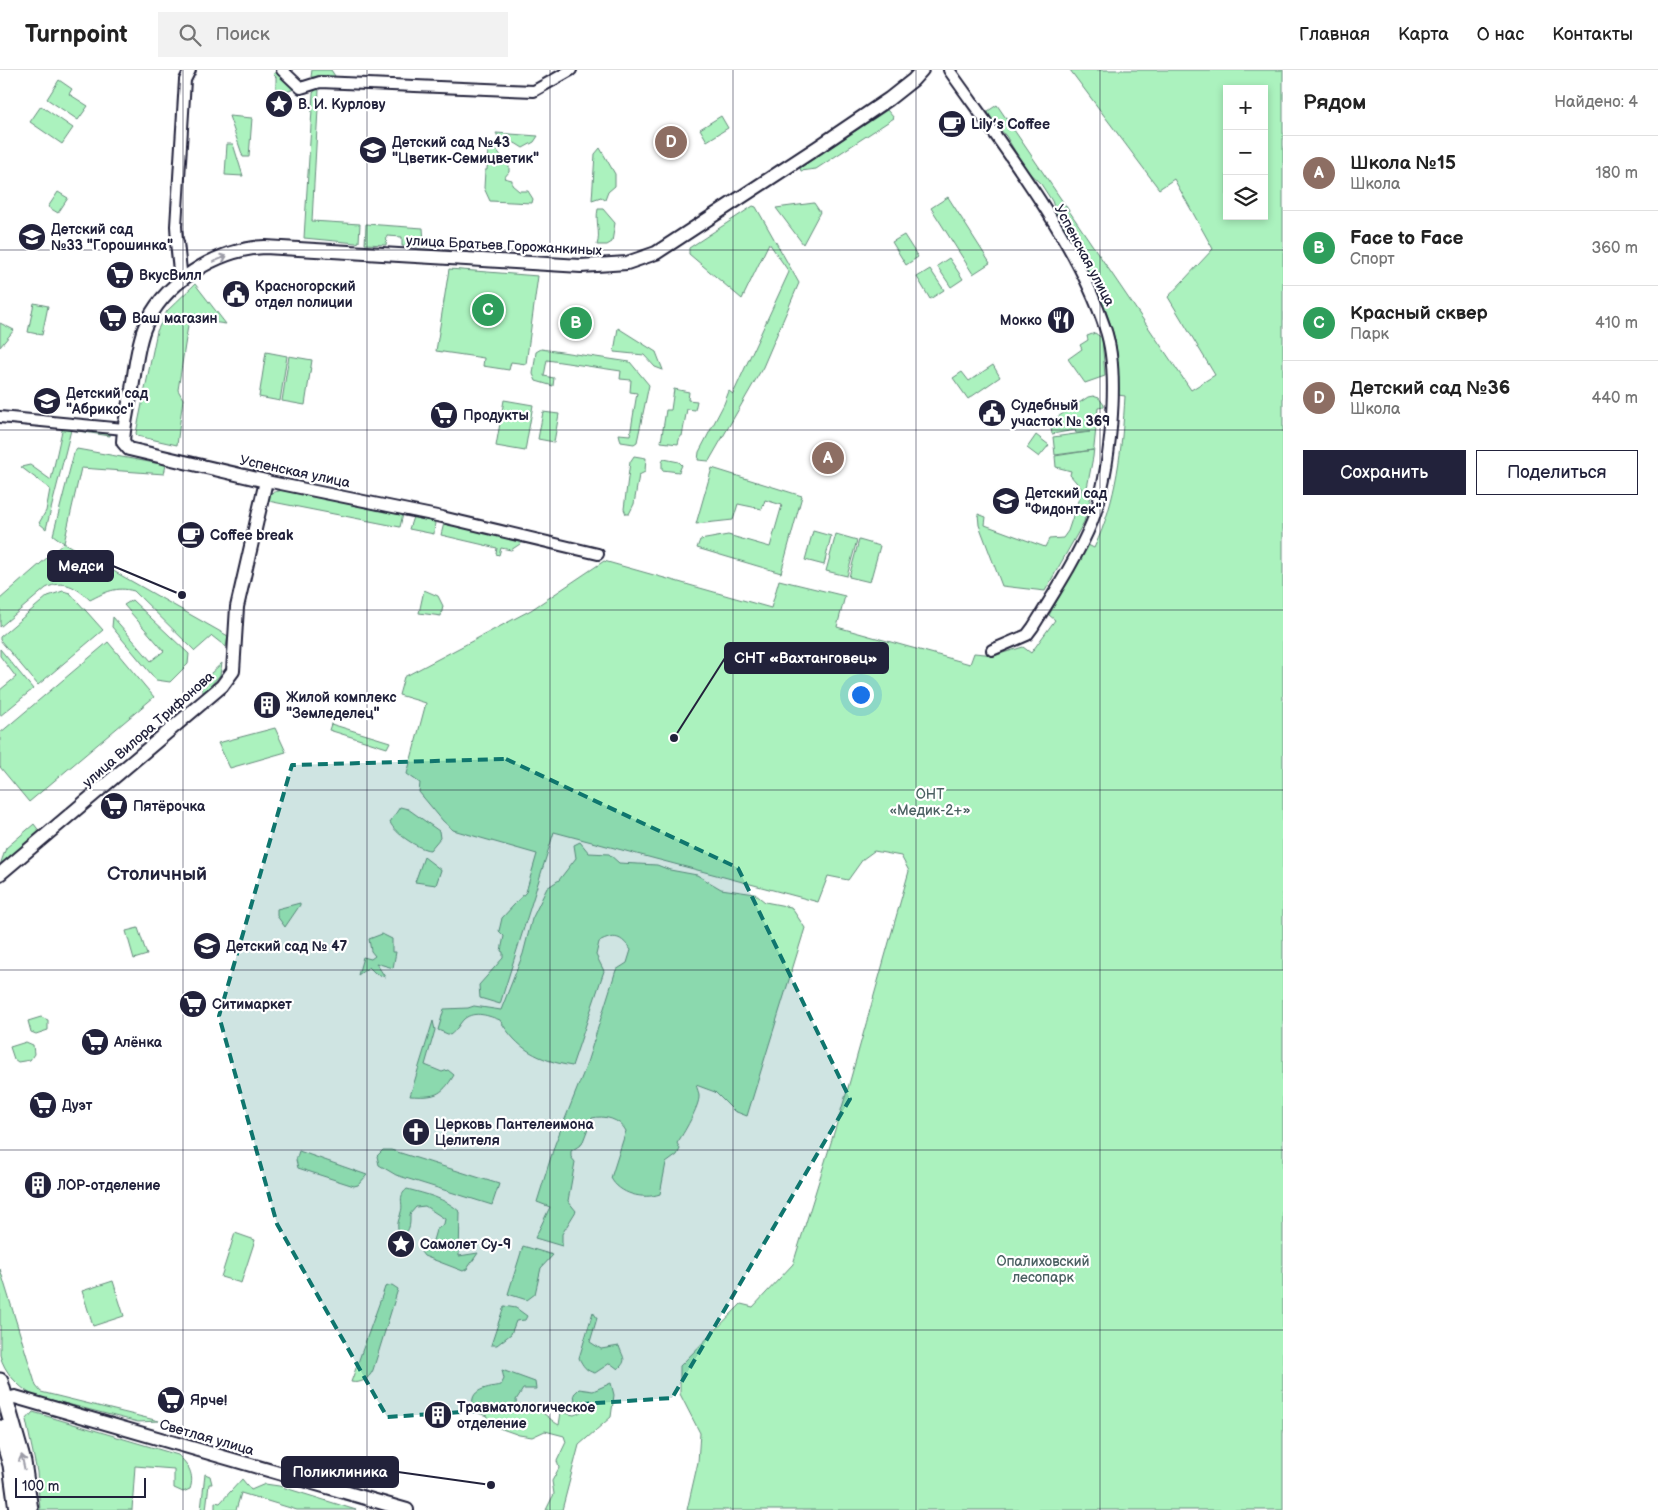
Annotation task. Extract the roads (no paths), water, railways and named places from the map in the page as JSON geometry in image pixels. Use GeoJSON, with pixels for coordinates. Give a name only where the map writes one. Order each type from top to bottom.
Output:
{"type":"FeatureCollection","features":[{"type":"Feature","properties":{"kind":"main road"},"geometry":{"type":"LineString","coordinates":[[0,1382],[3,1400],[23,1462],[30,1510]]}},
{"type":"Feature","properties":{"kind":"main road"},"geometry":{"type":"LineString","coordinates":[[0,1428],[11,1465],[17,1510]]}},
{"type":"Feature","properties":{"kind":"street"},"geometry":{"type":"LineString","coordinates":[[184,278],[180,271],[176,226],[185,80],[190,70]]}},
{"type":"Feature","properties":{"kind":"street"},"geometry":{"type":"LineString","coordinates":[[282,70],[301,88],[320,82],[534,91],[539,90],[570,70]]}},
{"type":"Feature","properties":{"kind":"street","name":"улица Братьев Горожанкиных"},"geometry":{"type":"LineString","coordinates":[[124,429],[145,327],[158,305],[184,278],[216,260],[259,247],[581,266],[627,263],[656,253],[779,173],[889,99],[913,80],[922,70]]}},
{"type":"Feature","properties":{"kind":"street","name":"Успенская улица"},"geometry":{"type":"LineString","coordinates":[[948,70],[999,141],[1060,235],[1091,292],[1104,325],[1111,356],[1109,441],[1097,508],[1092,522],[1033,627],[1027,634],[992,650]]}},
{"type":"Feature","properties":{"kind":"street"},"geometry":{"type":"LineString","coordinates":[[0,417],[124,429]]}},
{"type":"Feature","properties":{"kind":"street","name":"Успенская улица"},"geometry":{"type":"LineString","coordinates":[[124,429],[123,442],[129,449],[266,481],[442,517],[598,554]]}},
{"type":"Feature","properties":{"kind":"street","name":"улица Вилора Трифонова"},"geometry":{"type":"LineString","coordinates":[[0,874],[229,678],[234,664],[237,607],[266,481]]}},
{"type":"Feature","properties":{"kind":"street","name":"Светлая улица"},"geometry":{"type":"LineString","coordinates":[[3,1400],[15,1397],[407,1510]]}},
{"type":"Feature","properties":{"kind":"place","name":"В. И. Курлову"},"geometry":{"type":"Point","coordinates":[279,104]}},
{"type":"Feature","properties":{"kind":"place","name":"Lily’s Coffee"},"geometry":{"type":"Point","coordinates":[952,124]}},
{"type":"Feature","properties":{"kind":"place","name":"Детский сад №36"},"geometry":{"type":"Point","coordinates":[671,142]}},
{"type":"Feature","properties":{"kind":"place","name":"Детский сад №43 \"Цветик-Семицветик\""},"geometry":{"type":"Point","coordinates":[373,150]}},
{"type":"Feature","properties":{"kind":"place","name":"Детский сад №33 \"Горошинка\""},"geometry":{"type":"Point","coordinates":[32,237]}},
{"type":"Feature","properties":{"kind":"place","name":"ВкусВилл"},"geometry":{"type":"Point","coordinates":[120,275]}},
{"type":"Feature","properties":{"kind":"place","name":"Красногорский отдел полиции"},"geometry":{"type":"Point","coordinates":[236,294]}},
{"type":"Feature","properties":{"kind":"place","name":"Красный сквер"},"geometry":{"type":"Point","coordinates":[488,310]}},
{"type":"Feature","properties":{"kind":"place","name":"Ваш магазин"},"geometry":{"type":"Point","coordinates":[113,318]}},
{"type":"Feature","properties":{"kind":"place","name":"Мокко"},"geometry":{"type":"Point","coordinates":[1061,320]}},
{"type":"Feature","properties":{"kind":"place","name":"Face to Face"},"geometry":{"type":"Point","coordinates":[576,323]}},
{"type":"Feature","properties":{"kind":"place","name":"Детский сад \"Абрикос\""},"geometry":{"type":"Point","coordinates":[47,401]}},
{"type":"Feature","properties":{"kind":"place","name":"Судебный участок № 369"},"geometry":{"type":"Point","coordinates":[992,413]}},
{"type":"Feature","properties":{"kind":"place","name":"Продукты"},"geometry":{"type":"Point","coordinates":[444,415]}},
{"type":"Feature","properties":{"kind":"place","name":"Школа №15"},"geometry":{"type":"Point","coordinates":[828,458]}},
{"type":"Feature","properties":{"kind":"place","name":"Детский сад \"Фидонтек\""},"geometry":{"type":"Point","coordinates":[1006,501]}},
{"type":"Feature","properties":{"kind":"place","name":"Coffee break"},"geometry":{"type":"Point","coordinates":[191,535]}},
{"type":"Feature","properties":{"kind":"place","name":"Медси"},"geometry":{"type":"Point","coordinates":[182,595]}},
{"type":"Feature","properties":{"kind":"place","name":"Жилой комплекс \"Земледелец\""},"geometry":{"type":"Point","coordinates":[267,705]}},
{"type":"Feature","properties":{"kind":"place","name":"СНТ «Вахтанговец»"},"geometry":{"type":"Point","coordinates":[674,738]}},
{"type":"Feature","properties":{"kind":"place","name":"Пятёрочка"},"geometry":{"type":"Point","coordinates":[114,806]}},
{"type":"Feature","properties":{"kind":"place","name":"Детский сад № 47"},"geometry":{"type":"Point","coordinates":[207,946]}},
{"type":"Feature","properties":{"kind":"place","name":"Ситимаркет"},"geometry":{"type":"Point","coordinates":[193,1004]}},
{"type":"Feature","properties":{"kind":"place","name":"Алёнка"},"geometry":{"type":"Point","coordinates":[95,1042]}},
{"type":"Feature","properties":{"kind":"place","name":"Дуэт"},"geometry":{"type":"Point","coordinates":[43,1105]}},
{"type":"Feature","properties":{"kind":"place","name":"Церковь Пантелеимона Целителя"},"geometry":{"type":"Point","coordinates":[416,1132]}},
{"type":"Feature","properties":{"kind":"place","name":"ЛОР-отделение"},"geometry":{"type":"Point","coordinates":[38,1185]}},
{"type":"Feature","properties":{"kind":"place","name":"Самолет Су-9"},"geometry":{"type":"Point","coordinates":[401,1244]}},
{"type":"Feature","properties":{"kind":"place","name":"Ярче!"},"geometry":{"type":"Point","coordinates":[171,1400]}},
{"type":"Feature","properties":{"kind":"place","name":"Травматологическое отделение"},"geometry":{"type":"Point","coordinates":[438,1415]}},
{"type":"Feature","properties":{"kind":"place","name":"Поликлиника"},"geometry":{"type":"Point","coordinates":[491,1485]}},
{"type":"Feature","properties":{"kind":"district","name":"Столичный"},"geometry":{"type":"Point","coordinates":[157,873]}},
{"type":"Feature","properties":{"kind":"park label","name":"ОНТ «Медик-2+»"},"geometry":{"type":"Point","coordinates":[930,802]}},
{"type":"Feature","properties":{"kind":"park label","name":"Опалиховский лесопарк"},"geometry":{"type":"Point","coordinates":[1043,1270]}}]}
